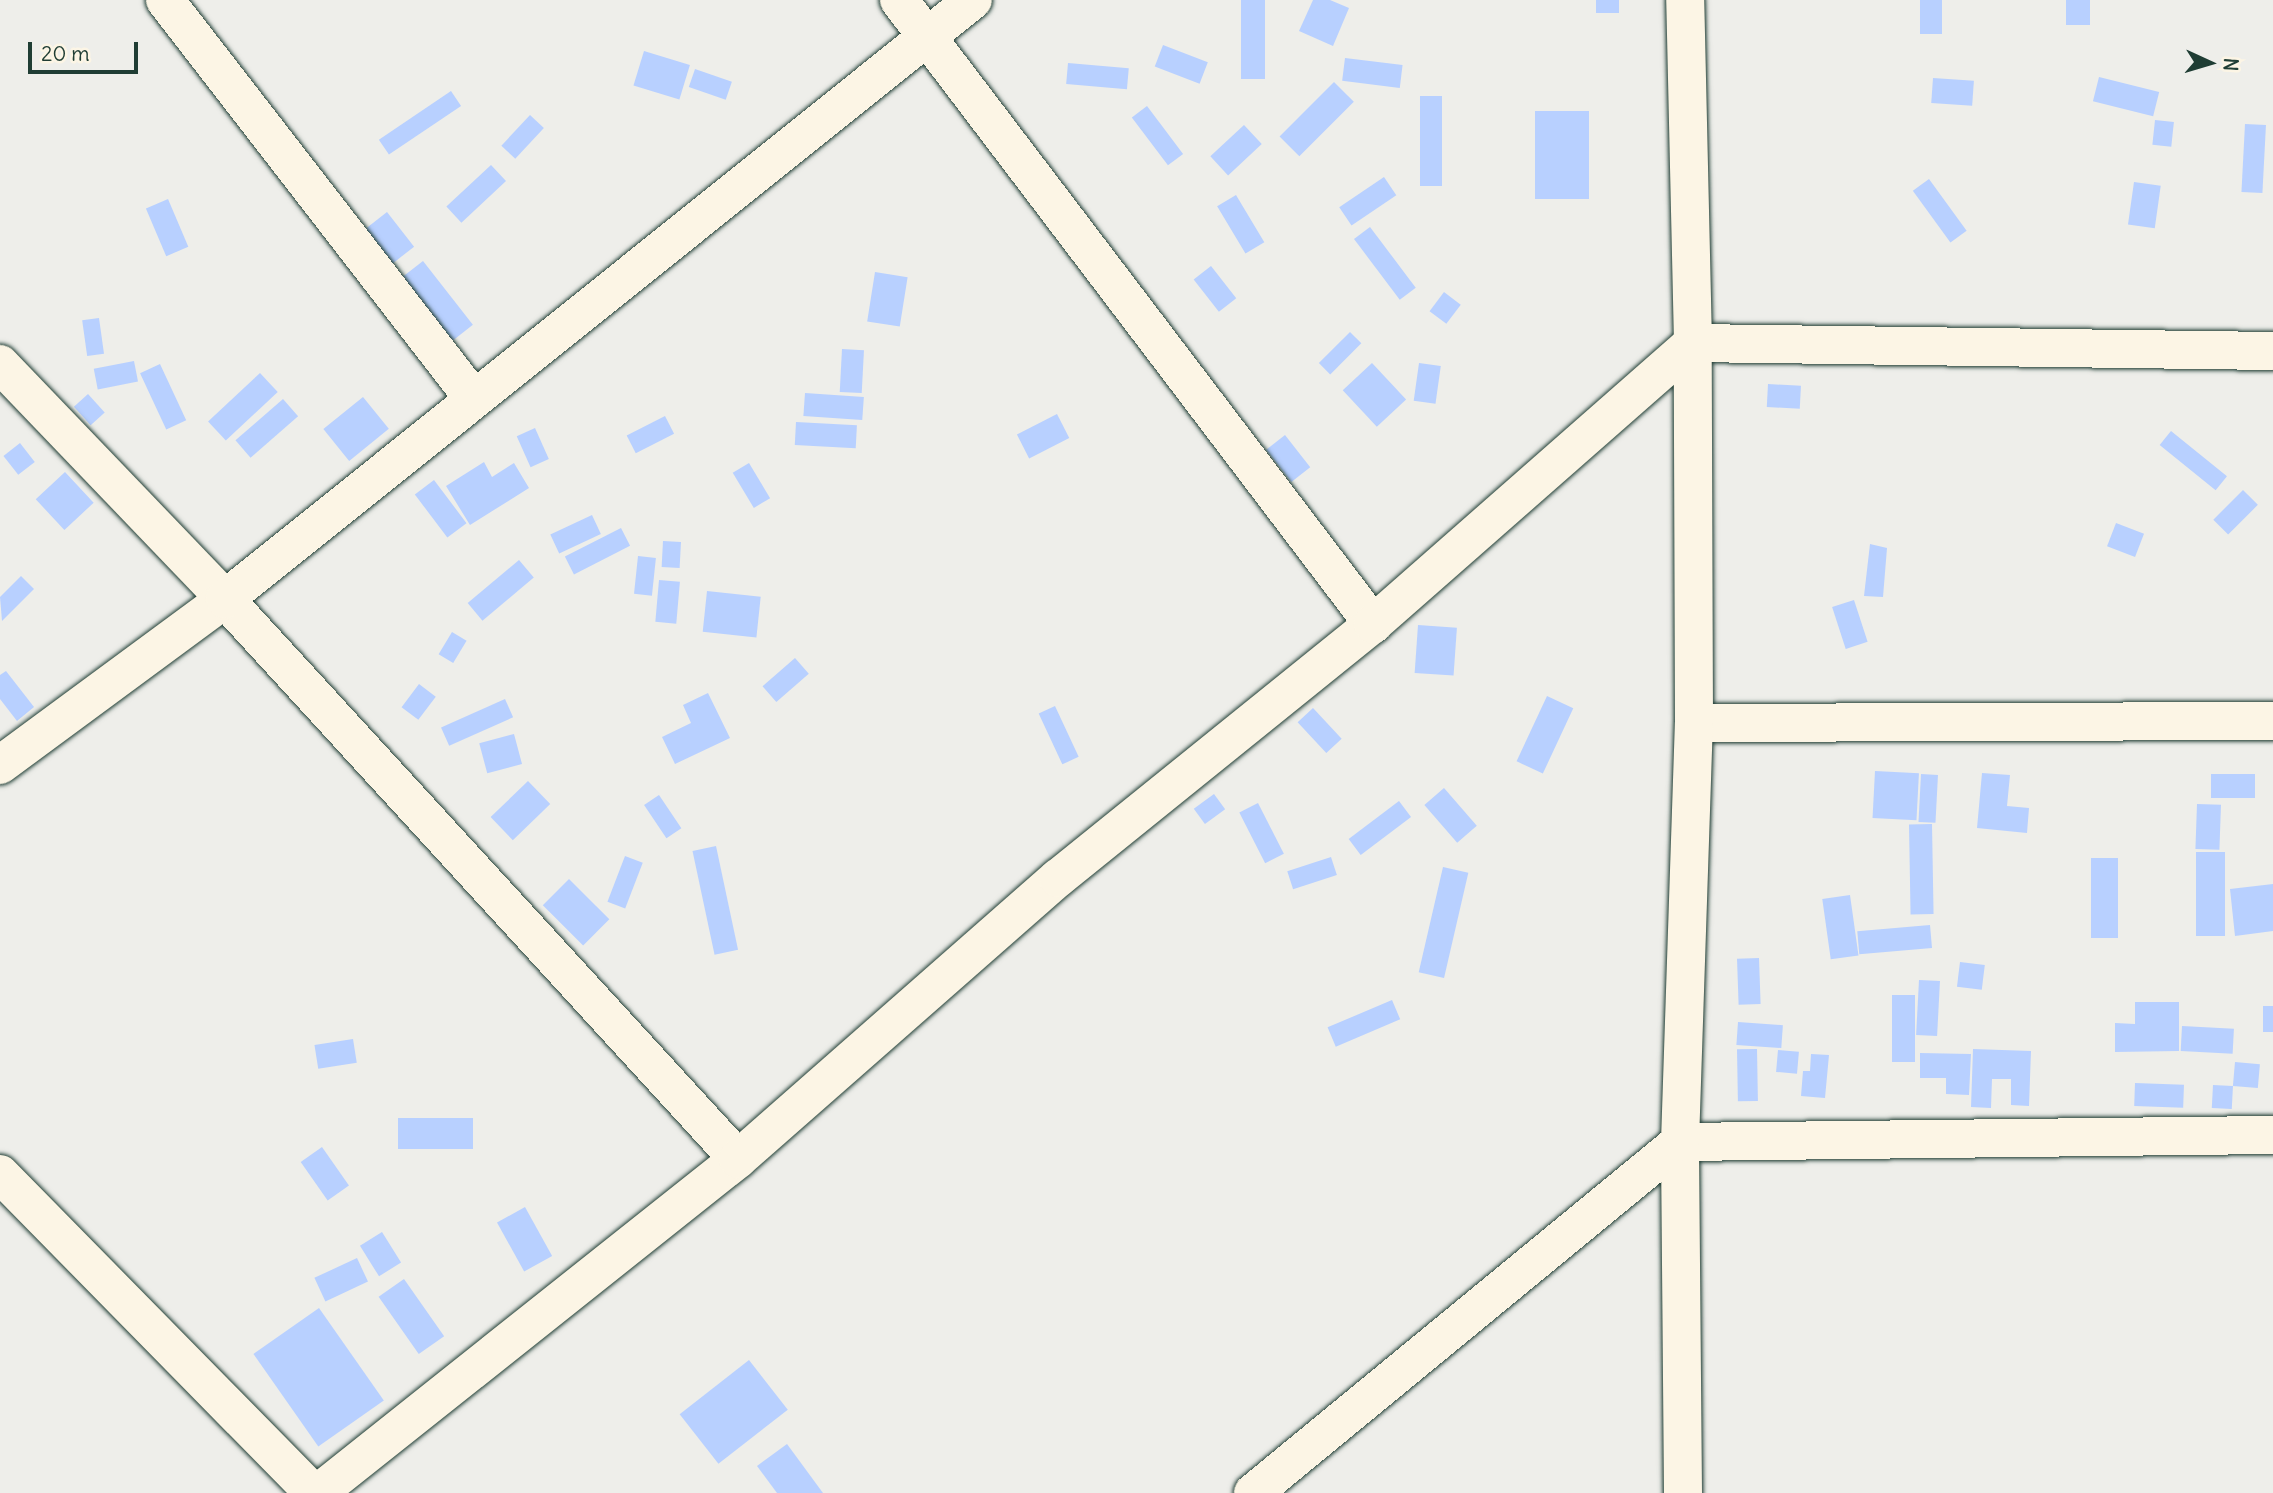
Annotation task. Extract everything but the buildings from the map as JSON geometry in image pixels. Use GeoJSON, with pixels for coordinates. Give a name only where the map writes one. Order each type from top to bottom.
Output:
{"type":"FeatureCollection","features":[{"type":"Feature","properties":{"kind":"street"},"geometry":{"type":"LineString","coordinates":[[165,0],[473,398]]}},
{"type":"Feature","properties":{"kind":"street"},"geometry":{"type":"LineString","coordinates":[[899,0],[1373,624]]}},
{"type":"Feature","properties":{"kind":"street"},"geometry":{"type":"LineString","coordinates":[[0,765],[225,599],[973,0]]}},
{"type":"Feature","properties":{"kind":"street"},"geometry":{"type":"LineString","coordinates":[[1683,1493],[1680,1142],[1694,723],[1693,344],[1685,0]]}},
{"type":"Feature","properties":{"kind":"street"},"geometry":{"type":"LineString","coordinates":[[0,1174],[316,1493],[738,1159],[1058,878],[1373,624],[1693,344],[2273,351]]}},
{"type":"Feature","properties":{"kind":"street"},"geometry":{"type":"LineString","coordinates":[[0,364],[225,599],[738,1159]]}},
{"type":"Feature","properties":{"kind":"street"},"geometry":{"type":"LineString","coordinates":[[1694,723],[2273,721]]}},
{"type":"Feature","properties":{"kind":"street"},"geometry":{"type":"LineString","coordinates":[[1253,1493],[1680,1142],[2273,1135]]}}]}
